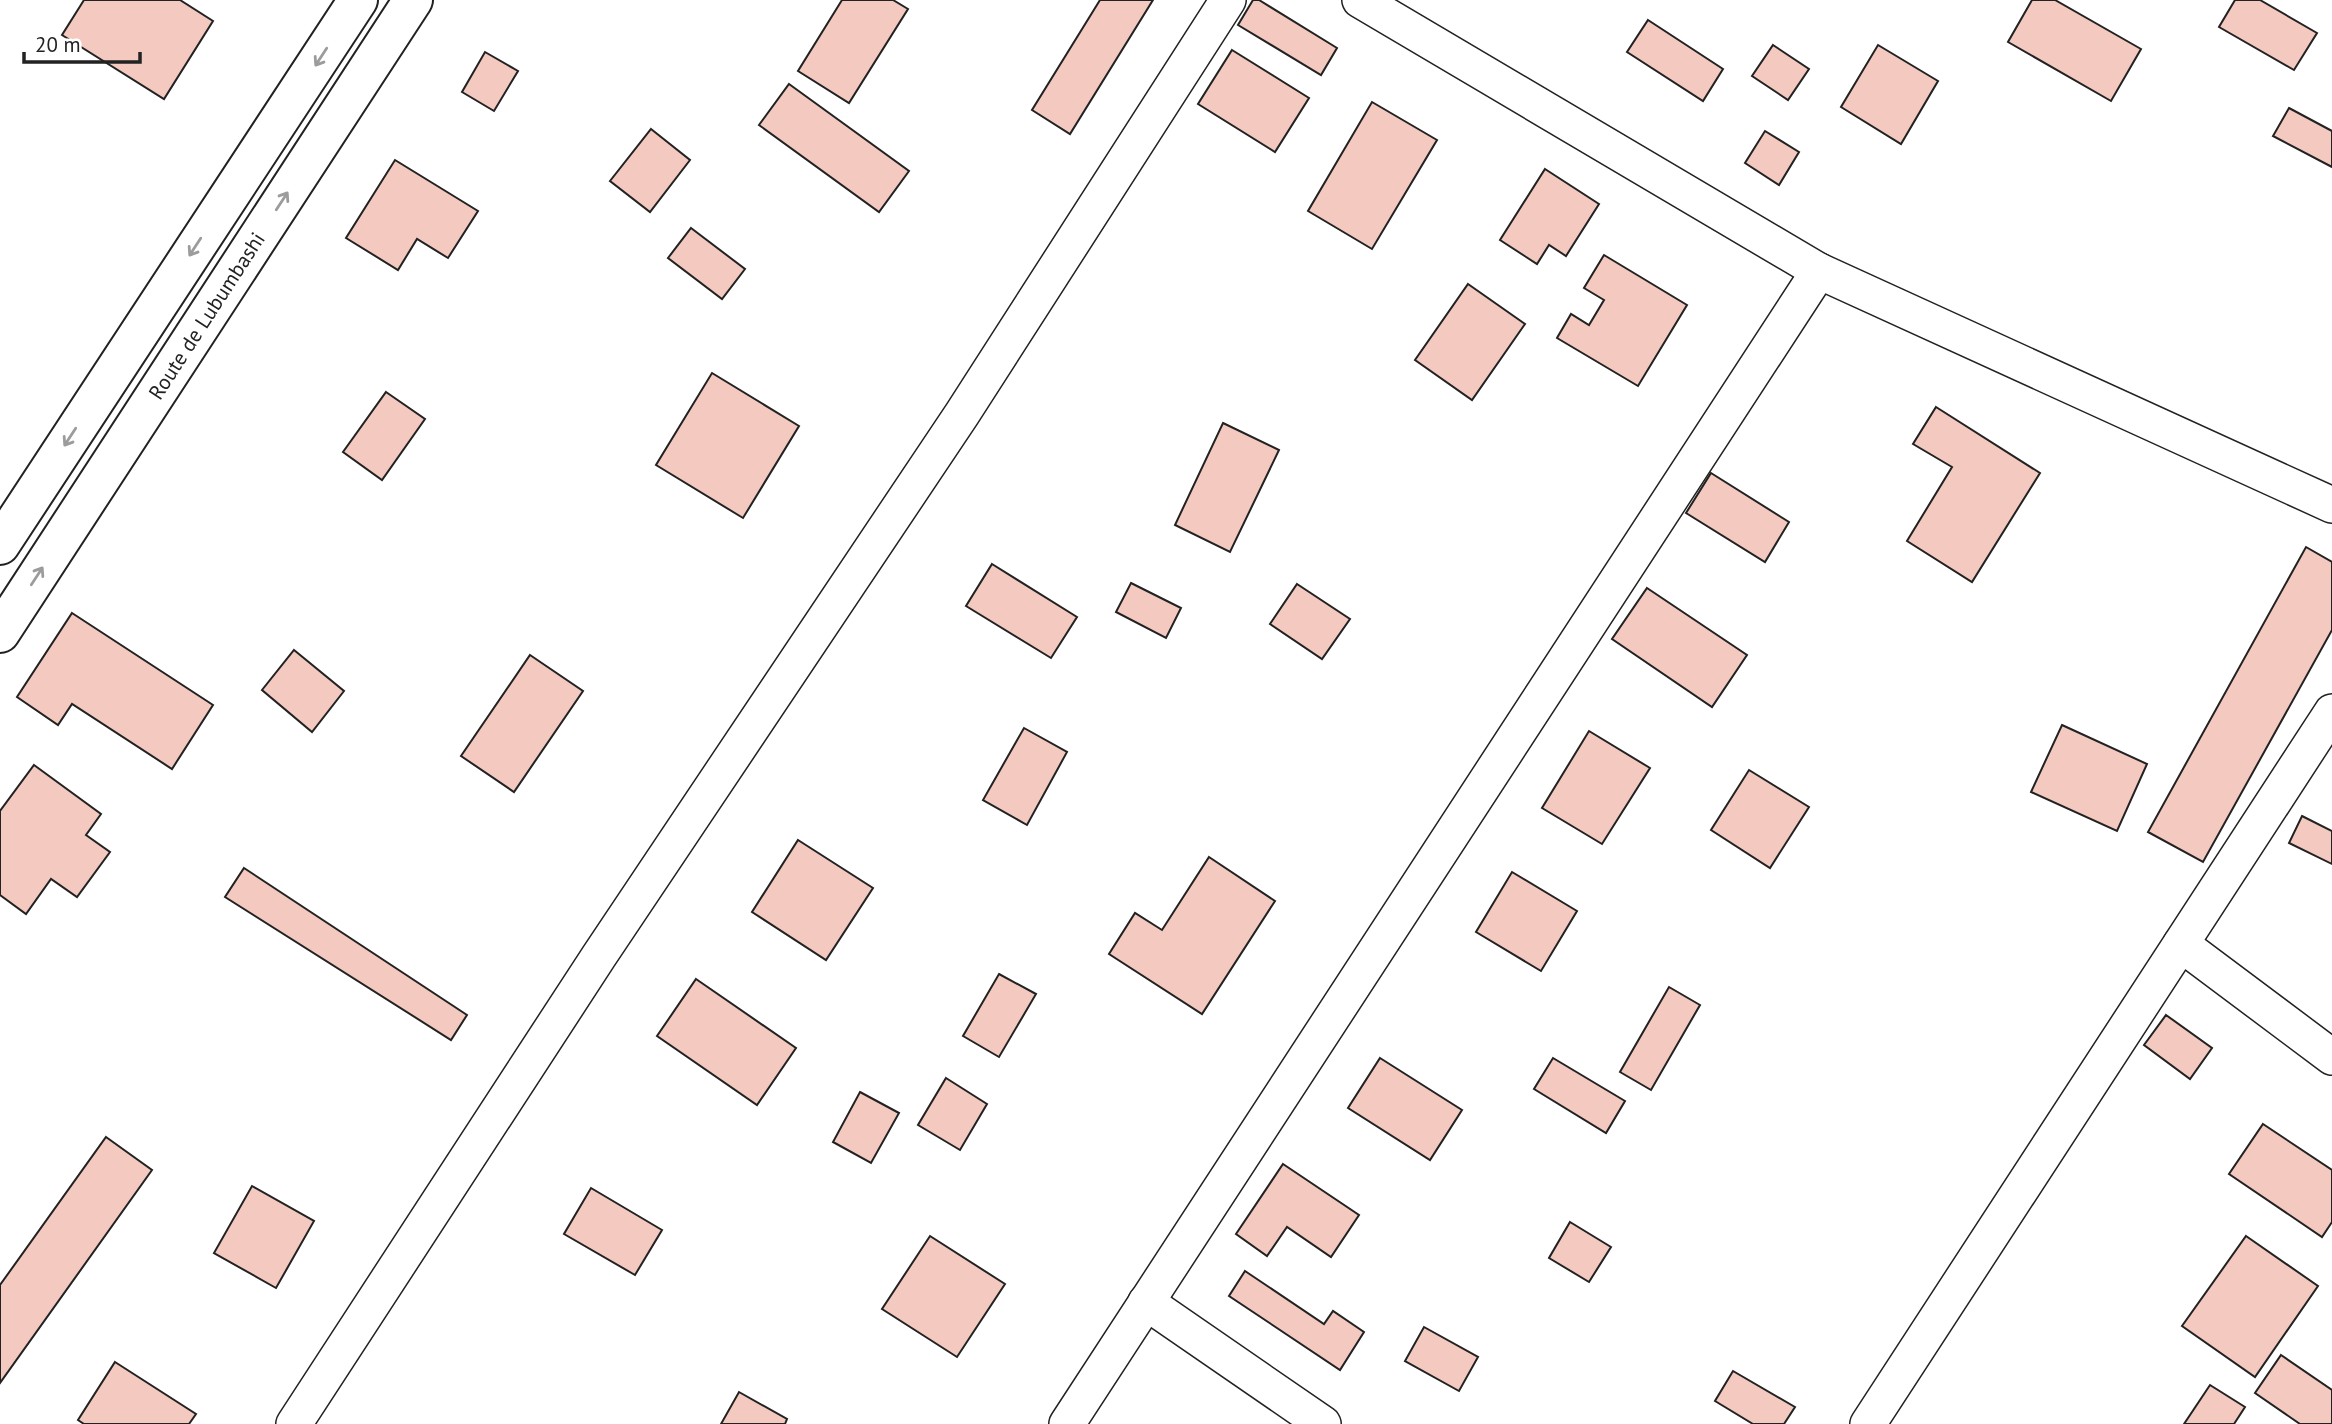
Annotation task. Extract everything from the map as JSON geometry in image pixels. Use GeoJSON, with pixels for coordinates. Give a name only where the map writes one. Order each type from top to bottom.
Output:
{"type":"FeatureCollection","features":[{"type":"Feature","properties":{"kind":"highway"},"geometry":{"type":"LineString","coordinates":[[0,545],[358,0]]}},
{"type":"Feature","properties":{"kind":"highway","name":"Route de Lubumbashi"},"geometry":{"type":"LineString","coordinates":[[0,633],[413,0]]}},
{"type":"Feature","properties":{"kind":"street"},"geometry":{"type":"LineString","coordinates":[[294,1424],[600,956],[969,403],[1228,0]]}},
{"type":"Feature","properties":{"kind":"street"},"geometry":{"type":"LineString","coordinates":[[1360,0],[1819,271],[2332,505]]}},
{"type":"Feature","properties":{"kind":"street"},"geometry":{"type":"LineString","coordinates":[[1067,1424],[1819,271]]}},
{"type":"Feature","properties":{"kind":"street"},"geometry":{"type":"LineString","coordinates":[[1868,1424],[2332,712]]}},
{"type":"Feature","properties":{"kind":"street"},"geometry":{"type":"LineString","coordinates":[[2181,944],[2332,1057]]}},
{"type":"Feature","properties":{"kind":"street"},"geometry":{"type":"LineString","coordinates":[[1146,1302],[1323,1424]]}},
{"type":"Feature","properties":{"kind":"building"},"geometry":{"type":"Polygon","coordinates":[[[84,0],[180,0],[213,21],[164,99],[62,35],[84,0]]]}},
{"type":"Feature","properties":{"kind":"building"},"geometry":{"type":"Polygon","coordinates":[[[842,0],[893,0],[908,9],[849,103],[798,71],[842,0]]]}},
{"type":"Feature","properties":{"kind":"building"},"geometry":{"type":"Polygon","coordinates":[[[1100,0],[1153,0],[1070,134],[1032,110],[1100,0]]]}},
{"type":"Feature","properties":{"kind":"building"},"geometry":{"type":"Polygon","coordinates":[[[1253,0],[1259,0],[1337,48],[1321,75],[1238,25],[1253,0]]]}},
{"type":"Feature","properties":{"kind":"building"},"geometry":{"type":"Polygon","coordinates":[[[2032,0],[2055,0],[2141,49],[2111,101],[2008,42],[2032,0]]]}},
{"type":"Feature","properties":{"kind":"building"},"geometry":{"type":"Polygon","coordinates":[[[2235,0],[2260,0],[2317,33],[2294,70],[2219,27],[2235,0]]]}},
{"type":"Feature","properties":{"kind":"building"},"geometry":{"type":"Polygon","coordinates":[[[1648,20],[1723,69],[1703,101],[1627,52],[1648,20]]]}},
{"type":"Feature","properties":{"kind":"building"},"geometry":{"type":"Polygon","coordinates":[[[1773,45],[1809,69],[1788,100],[1752,76],[1773,45]]]}},
{"type":"Feature","properties":{"kind":"building"},"geometry":{"type":"Polygon","coordinates":[[[1878,45],[1938,81],[1901,144],[1841,107],[1878,45]]]}},
{"type":"Feature","properties":{"kind":"building"},"geometry":{"type":"Polygon","coordinates":[[[1232,50],[1309,98],[1275,152],[1198,104],[1232,50]]]}},
{"type":"Feature","properties":{"kind":"building"},"geometry":{"type":"Polygon","coordinates":[[[485,52],[518,71],[494,111],[462,92],[485,52]]]}},
{"type":"Feature","properties":{"kind":"building"},"geometry":{"type":"Polygon","coordinates":[[[789,84],[909,171],[879,212],[759,125],[789,84]]]}},
{"type":"Feature","properties":{"kind":"building"},"geometry":{"type":"Polygon","coordinates":[[[1372,102],[1437,140],[1372,249],[1308,211],[1372,102]]]}},
{"type":"Feature","properties":{"kind":"building"},"geometry":{"type":"Polygon","coordinates":[[[2289,108],[2332,131],[2332,167],[2273,136],[2289,108]]]}},
{"type":"Feature","properties":{"kind":"building"},"geometry":{"type":"Polygon","coordinates":[[[651,129],[690,160],[650,212],[610,181],[651,129]]]}},
{"type":"Feature","properties":{"kind":"building"},"geometry":{"type":"Polygon","coordinates":[[[1765,131],[1799,152],[1779,185],[1745,163],[1765,131]]]}},
{"type":"Feature","properties":{"kind":"building"},"geometry":{"type":"Polygon","coordinates":[[[395,160],[478,211],[448,258],[417,239],[398,270],[346,238],[395,160]]]}},
{"type":"Feature","properties":{"kind":"building"},"geometry":{"type":"Polygon","coordinates":[[[1545,169],[1599,204],[1566,256],[1549,245],[1537,264],[1500,240],[1545,169]]]}},
{"type":"Feature","properties":{"kind":"building"},"geometry":{"type":"Polygon","coordinates":[[[691,228],[745,269],[722,299],[668,258],[691,228]]]}},
{"type":"Feature","properties":{"kind":"building"},"geometry":{"type":"Polygon","coordinates":[[[1604,255],[1687,305],[1638,386],[1557,338],[1571,314],[1589,325],[1604,300],[1584,288],[1604,255]]]}},
{"type":"Feature","properties":{"kind":"building"},"geometry":{"type":"Polygon","coordinates":[[[1468,284],[1525,324],[1472,400],[1415,360],[1468,284]]]}},
{"type":"Feature","properties":{"kind":"building"},"geometry":{"type":"Polygon","coordinates":[[[712,373],[799,426],[743,518],[656,465],[712,373]]]}},
{"type":"Feature","properties":{"kind":"building"},"geometry":{"type":"Polygon","coordinates":[[[386,392],[425,419],[382,480],[343,452],[386,392]]]}},
{"type":"Feature","properties":{"kind":"building"},"geometry":{"type":"Polygon","coordinates":[[[1936,407],[2040,473],[1972,582],[1907,541],[1952,467],[1913,444],[1936,407]]]}},
{"type":"Feature","properties":{"kind":"building"},"geometry":{"type":"Polygon","coordinates":[[[1223,423],[1279,450],[1230,552],[1175,525],[1223,423]]]}},
{"type":"Feature","properties":{"kind":"building"},"geometry":{"type":"Polygon","coordinates":[[[1711,473],[1789,522],[1765,562],[1686,513],[1711,473]]]}},
{"type":"Feature","properties":{"kind":"building"},"geometry":{"type":"Polygon","coordinates":[[[2306,547],[2332,562],[2332,630],[2203,862],[2148,832],[2306,547]]]}},
{"type":"Feature","properties":{"kind":"building"},"geometry":{"type":"Polygon","coordinates":[[[992,564],[1077,617],[1051,658],[966,606],[992,564]]]}},
{"type":"Feature","properties":{"kind":"building"},"geometry":{"type":"Polygon","coordinates":[[[1131,583],[1181,608],[1166,638],[1116,612],[1131,583]]]}},
{"type":"Feature","properties":{"kind":"building"},"geometry":{"type":"Polygon","coordinates":[[[1297,584],[1350,619],[1322,659],[1270,624],[1297,584]]]}},
{"type":"Feature","properties":{"kind":"building"},"geometry":{"type":"Polygon","coordinates":[[[1647,588],[1747,655],[1712,707],[1612,639],[1647,588]]]}},
{"type":"Feature","properties":{"kind":"building"},"geometry":{"type":"Polygon","coordinates":[[[72,613],[213,705],[172,769],[72,704],[58,725],[17,697],[72,613]]]}},
{"type":"Feature","properties":{"kind":"building"},"geometry":{"type":"Polygon","coordinates":[[[294,650],[344,691],[312,732],[262,690],[294,650]]]}},
{"type":"Feature","properties":{"kind":"building"},"geometry":{"type":"Polygon","coordinates":[[[530,655],[583,691],[514,792],[461,756],[530,655]]]}},
{"type":"Feature","properties":{"kind":"building"},"geometry":{"type":"Polygon","coordinates":[[[2062,725],[2147,764],[2117,831],[2031,792],[2062,725]]]}},
{"type":"Feature","properties":{"kind":"building"},"geometry":{"type":"Polygon","coordinates":[[[1024,728],[1067,752],[1027,825],[983,800],[1024,728]]]}},
{"type":"Feature","properties":{"kind":"building"},"geometry":{"type":"Polygon","coordinates":[[[1589,731],[1650,768],[1602,844],[1542,808],[1589,731]]]}},
{"type":"Feature","properties":{"kind":"building"},"geometry":{"type":"Polygon","coordinates":[[[34,765],[101,814],[86,835],[110,852],[77,897],[51,879],[26,914],[0,895],[0,811],[34,765]]]}},
{"type":"Feature","properties":{"kind":"building"},"geometry":{"type":"Polygon","coordinates":[[[1749,770],[1809,807],[1770,868],[1711,830],[1749,770]]]}},
{"type":"Feature","properties":{"kind":"building"},"geometry":{"type":"Polygon","coordinates":[[[2302,816],[2332,831],[2332,864],[2289,843],[2302,816]]]}},
{"type":"Feature","properties":{"kind":"building"},"geometry":{"type":"Polygon","coordinates":[[[798,840],[873,888],[826,960],[752,912],[798,840]]]}},
{"type":"Feature","properties":{"kind":"building"},"geometry":{"type":"Polygon","coordinates":[[[1209,857],[1275,901],[1202,1014],[1109,954],[1135,913],[1162,930],[1209,857]]]}},
{"type":"Feature","properties":{"kind":"building"},"geometry":{"type":"Polygon","coordinates":[[[244,868],[467,1015],[451,1040],[225,897],[244,868]]]}},
{"type":"Feature","properties":{"kind":"building"},"geometry":{"type":"Polygon","coordinates":[[[1512,872],[1577,911],[1541,971],[1476,932],[1512,872]]]}},
{"type":"Feature","properties":{"kind":"building"},"geometry":{"type":"Polygon","coordinates":[[[999,974],[1036,994],[999,1057],[963,1036],[999,974]]]}},
{"type":"Feature","properties":{"kind":"building"},"geometry":{"type":"Polygon","coordinates":[[[696,979],[796,1048],[757,1105],[657,1036],[696,979]]]}},
{"type":"Feature","properties":{"kind":"building"},"geometry":{"type":"Polygon","coordinates":[[[1669,987],[1700,1005],[1651,1090],[1620,1072],[1669,987]]]}},
{"type":"Feature","properties":{"kind":"building"},"geometry":{"type":"Polygon","coordinates":[[[2166,1015],[2212,1048],[2190,1079],[2144,1045],[2166,1015]]]}},
{"type":"Feature","properties":{"kind":"building"},"geometry":{"type":"Polygon","coordinates":[[[1380,1058],[1462,1110],[1430,1160],[1348,1108],[1380,1058]]]}},
{"type":"Feature","properties":{"kind":"building"},"geometry":{"type":"Polygon","coordinates":[[[1553,1058],[1625,1101],[1606,1133],[1534,1089],[1553,1058]]]}},
{"type":"Feature","properties":{"kind":"building"},"geometry":{"type":"Polygon","coordinates":[[[946,1078],[987,1104],[960,1150],[918,1125],[946,1078]]]}},
{"type":"Feature","properties":{"kind":"building"},"geometry":{"type":"Polygon","coordinates":[[[860,1092],[899,1113],[871,1163],[833,1142],[860,1092]]]}},
{"type":"Feature","properties":{"kind":"building"},"geometry":{"type":"Polygon","coordinates":[[[2263,1124],[2332,1170],[2332,1222],[2322,1237],[2229,1174],[2263,1124]]]}},
{"type":"Feature","properties":{"kind":"building"},"geometry":{"type":"Polygon","coordinates":[[[106,1137],[152,1170],[0,1383],[0,1285],[106,1137]]]}},
{"type":"Feature","properties":{"kind":"building"},"geometry":{"type":"Polygon","coordinates":[[[1283,1164],[1359,1215],[1331,1257],[1287,1227],[1267,1256],[1236,1234],[1283,1164]]]}},
{"type":"Feature","properties":{"kind":"building"},"geometry":{"type":"Polygon","coordinates":[[[252,1186],[314,1221],[276,1288],[214,1253],[252,1186]]]}},
{"type":"Feature","properties":{"kind":"building"},"geometry":{"type":"Polygon","coordinates":[[[591,1188],[662,1230],[635,1275],[564,1234],[591,1188]]]}},
{"type":"Feature","properties":{"kind":"building"},"geometry":{"type":"Polygon","coordinates":[[[1570,1222],[1611,1247],[1589,1282],[1549,1258],[1570,1222]]]}},
{"type":"Feature","properties":{"kind":"building"},"geometry":{"type":"Polygon","coordinates":[[[930,1236],[1005,1284],[957,1357],[882,1309],[930,1236]]]}},
{"type":"Feature","properties":{"kind":"building"},"geometry":{"type":"Polygon","coordinates":[[[2246,1236],[2318,1286],[2255,1377],[2182,1326],[2246,1236]]]}},
{"type":"Feature","properties":{"kind":"building"},"geometry":{"type":"Polygon","coordinates":[[[1245,1271],[1324,1324],[1333,1311],[1364,1332],[1340,1370],[1229,1296],[1245,1271]]]}},
{"type":"Feature","properties":{"kind":"building"},"geometry":{"type":"Polygon","coordinates":[[[1424,1327],[1478,1357],[1459,1391],[1405,1361],[1424,1327]]]}},
{"type":"Feature","properties":{"kind":"building"},"geometry":{"type":"Polygon","coordinates":[[[2281,1355],[2332,1390],[2332,1424],[2300,1424],[2255,1393],[2281,1355]]]}},
{"type":"Feature","properties":{"kind":"building"},"geometry":{"type":"Polygon","coordinates":[[[115,1362],[196,1414],[189,1424],[84,1424],[78,1420],[115,1362]]]}},
{"type":"Feature","properties":{"kind":"building"},"geometry":{"type":"Polygon","coordinates":[[[1733,1371],[1795,1407],[1784,1424],[1753,1424],[1715,1401],[1733,1371]]]}},
{"type":"Feature","properties":{"kind":"building"},"geometry":{"type":"Polygon","coordinates":[[[2210,1385],[2245,1407],[2234,1424],[2184,1424],[2210,1385]]]}},
{"type":"Feature","properties":{"kind":"building"},"geometry":{"type":"Polygon","coordinates":[[[739,1392],[787,1419],[785,1424],[721,1424],[739,1392]]]}}]}
